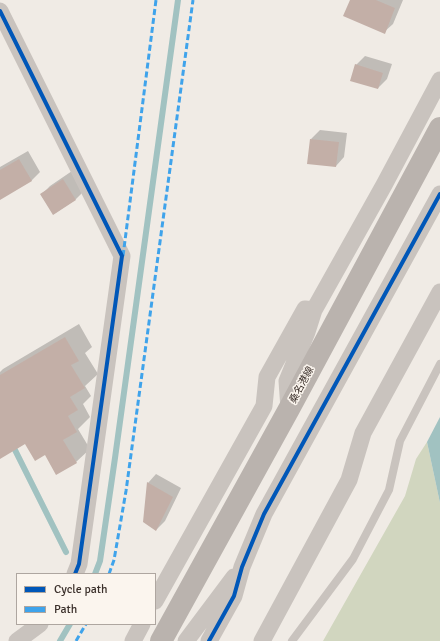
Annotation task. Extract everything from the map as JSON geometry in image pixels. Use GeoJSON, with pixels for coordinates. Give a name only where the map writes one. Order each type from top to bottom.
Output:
{"type":"FeatureCollection","features":[{"type":"Feature","properties":{"kind":"main road","name":"桑名港線"},"geometry":{"type":"LineString","coordinates":[[161,641],[289,409],[440,128]]}},
{"type":"Feature","properties":{"kind":"street"},"geometry":{"type":"LineString","coordinates":[[0,10],[122,256],[79,564],[76,573]]}},
{"type":"Feature","properties":{"kind":"street"},"geometry":{"type":"LineString","coordinates":[[289,409],[287,381],[307,332],[314,310],[384,185],[440,80]]}},
{"type":"Feature","properties":{"kind":"street"},"geometry":{"type":"LineString","coordinates":[[209,641],[234,596],[242,567],[264,514],[440,194]]}},
{"type":"Feature","properties":{"kind":"street"},"geometry":{"type":"LineString","coordinates":[[262,641],[349,480],[363,433],[440,292]]}},
{"type":"Feature","properties":{"kind":"street"},"geometry":{"type":"LineString","coordinates":[[156,599],[264,406],[267,377],[305,309],[314,310]]}},
{"type":"Feature","properties":{"kind":"street"},"geometry":{"type":"LineString","coordinates":[[186,641],[242,567]]}},
{"type":"Feature","properties":{"kind":"street"},"geometry":{"type":"LineString","coordinates":[[17,641],[39,625]]}},
{"type":"Feature","properties":{"kind":"street"},"geometry":{"type":"LineString","coordinates":[[133,641],[141,625]]}},
{"type":"Feature","properties":{"kind":"lane"},"geometry":{"type":"LineString","coordinates":[[292,641],[353,559],[389,490],[400,441],[440,364]]}},
{"type":"Feature","properties":{"kind":"green space"},"geometry":{"type":"Polygon","coordinates":[[[427,442],[440,503],[440,641],[323,641],[405,496],[416,459],[427,442]]]}},
{"type":"Feature","properties":{"kind":"water"},"geometry":{"type":"Polygon","coordinates":[[[440,417],[440,503],[427,442],[440,417]]]}},
{"type":"Feature","properties":{"kind":"building"},"geometry":{"type":"Polygon","coordinates":[[[350,0],[376,0],[395,8],[385,34],[343,16],[350,0]]]}},
{"type":"Feature","properties":{"kind":"building"},"geometry":{"type":"Polygon","coordinates":[[[355,64],[383,73],[378,89],[350,81],[355,64]]]}},
{"type":"Feature","properties":{"kind":"building"},"geometry":{"type":"Polygon","coordinates":[[[310,139],[339,142],[336,167],[307,164],[310,139]]]}},
{"type":"Feature","properties":{"kind":"building"},"geometry":{"type":"Polygon","coordinates":[[[19,159],[32,181],[0,200],[0,170],[19,159]]]}},
{"type":"Feature","properties":{"kind":"building"},"geometry":{"type":"Polygon","coordinates":[[[63,179],[76,200],[53,215],[40,194],[63,179]]]}},
{"type":"Feature","properties":{"kind":"building"},"geometry":{"type":"Polygon","coordinates":[[[65,337],[79,361],[71,365],[85,388],[70,397],[78,410],[68,416],[77,432],[63,440],[77,463],[56,475],[45,455],[35,461],[25,444],[0,459],[0,375],[65,337]]]}},
{"type":"Feature","properties":{"kind":"building"},"geometry":{"type":"Polygon","coordinates":[[[147,482],[173,497],[156,531],[143,522],[147,482]]]}},
{"type":"Feature","properties":{"kind":"waterway"},"geometry":{"type":"LineString","coordinates":[[95,573],[100,561],[115,458],[178,0]]}},
{"type":"Feature","properties":{"kind":"waterway"},"geometry":{"type":"LineString","coordinates":[[12,444],[66,552]]}},
{"type":"Feature","properties":{"kind":"waterway"},"geometry":{"type":"LineString","coordinates":[[60,641],[69,625]]}},
{"type":"Feature","properties":{"kind":"marked path"},"geometry":{"type":"LineString","coordinates":[[123,256],[156,0]]}},
{"type":"Feature","properties":{"kind":"marked path"},"geometry":{"type":"LineString","coordinates":[[109,573],[114,560],[126,491],[193,0]]}},
{"type":"Feature","properties":{"kind":"marked path"},"geometry":{"type":"LineString","coordinates":[[76,641],[85,625]]}},
{"type":"Feature","properties":{"kind":"cycle path"},"geometry":{"type":"LineString","coordinates":[[0,11],[122,256],[79,564],[75,573]]}},
{"type":"Feature","properties":{"kind":"cycle path"},"geometry":{"type":"LineString","coordinates":[[209,641],[234,596],[242,567],[264,514],[440,194]]}}]}
